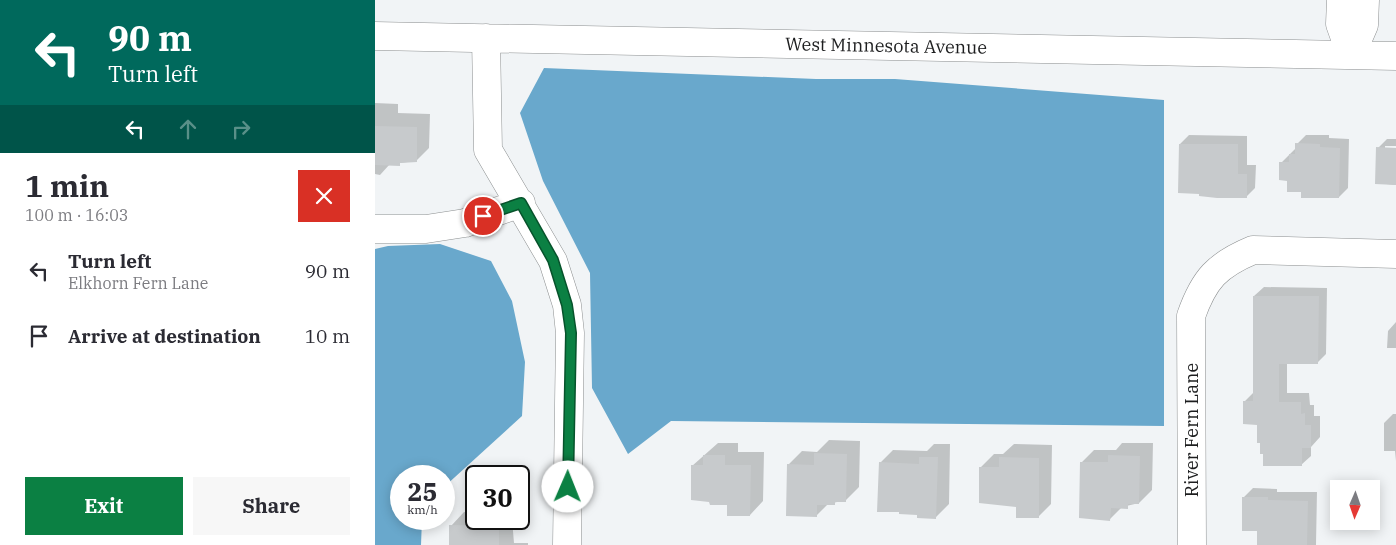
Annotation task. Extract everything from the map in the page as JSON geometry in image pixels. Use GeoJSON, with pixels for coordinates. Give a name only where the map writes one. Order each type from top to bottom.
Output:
{"type":"FeatureCollection","features":[{"type":"Feature","properties":{"kind":"street"},"geometry":{"type":"LineString","coordinates":[[1341,0],[1340,24],[1351,55]]}},
{"type":"Feature","properties":{"kind":"street"},"geometry":{"type":"LineString","coordinates":[[1351,55],[1364,25],[1365,0]]}},
{"type":"Feature","properties":{"kind":"street","name":"West Minnesota Avenue"},"geometry":{"type":"LineString","coordinates":[[375,36],[1396,56]]}},
{"type":"Feature","properties":{"kind":"street"},"geometry":{"type":"LineString","coordinates":[[486,38],[488,150],[553,260],[567,305],[571,333],[567,545]]}},
{"type":"Feature","properties":{"kind":"street"},"geometry":{"type":"LineString","coordinates":[[375,229],[426,230],[455,224],[521,203]]}},
{"type":"Feature","properties":{"kind":"street","name":"River Fern Lane"},"geometry":{"type":"LineString","coordinates":[[1192,545],[1191,316],[1199,293],[1215,272],[1235,258],[1253,250],[1396,254]]}},
{"type":"Feature","properties":{"kind":"water"},"geometry":{"type":"Polygon","coordinates":[[[544,68],[816,79],[895,79],[1164,100],[1164,426],[671,421],[628,454],[592,388],[590,273],[543,181],[520,113],[544,68]]]}},
{"type":"Feature","properties":{"kind":"water"},"geometry":{"type":"Polygon","coordinates":[[[440,244],[491,261],[512,301],[525,362],[522,416],[468,465],[465,465],[465,468],[455,477],[455,465],[390,465],[390,530],[422,530],[421,545],[375,545],[375,249],[388,246],[440,244]]]}},
{"type":"Feature","properties":{"kind":"building"},"geometry":{"type":"Polygon","coordinates":[[[375,126],[417,127],[417,162],[400,163],[400,166],[375,165],[375,126]]]}},
{"type":"Feature","properties":{"kind":"building"},"geometry":{"type":"Polygon","coordinates":[[[1295,143],[1320,144],[1320,147],[1340,148],[1339,198],[1301,198],[1301,192],[1287,192],[1287,181],[1279,180],[1279,162],[1289,162],[1289,154],[1295,154],[1295,143]]]}},
{"type":"Feature","properties":{"kind":"building"},"geometry":{"type":"Polygon","coordinates":[[[1179,144],[1238,144],[1238,174],[1247,174],[1247,198],[1217,198],[1199,196],[1199,194],[1178,193],[1179,144]]]}},
{"type":"Feature","properties":{"kind":"building"},"geometry":{"type":"Polygon","coordinates":[[[1376,147],[1396,148],[1396,185],[1375,184],[1376,147]]]}},
{"type":"Feature","properties":{"kind":"building"},"geometry":{"type":"Polygon","coordinates":[[[1253,296],[1319,296],[1318,364],[1279,364],[1279,402],[1301,402],[1301,414],[1305,413],[1305,425],[1311,425],[1311,448],[1302,448],[1302,466],[1263,466],[1263,454],[1260,454],[1260,443],[1257,443],[1257,425],[1243,424],[1243,401],[1253,401],[1253,296]]]}},
{"type":"Feature","properties":{"kind":"building"},"geometry":{"type":"Polygon","coordinates":[[[814,453],[847,454],[846,502],[835,502],[835,505],[817,505],[817,517],[786,516],[787,464],[814,465],[814,453]]]}},
{"type":"Feature","properties":{"kind":"building"},"geometry":{"type":"Polygon","coordinates":[[[703,455],[725,455],[725,465],[751,465],[750,516],[727,516],[727,505],[710,505],[709,502],[691,500],[691,465],[703,465],[703,455]]]}},
{"type":"Feature","properties":{"kind":"building"},"geometry":{"type":"Polygon","coordinates":[[[1108,455],[1140,456],[1139,504],[1128,504],[1128,509],[1111,508],[1110,521],[1079,518],[1080,462],[1108,462],[1108,455]]]}},
{"type":"Feature","properties":{"kind":"building"},"geometry":{"type":"Polygon","coordinates":[[[919,457],[938,457],[936,519],[917,518],[917,515],[899,514],[899,512],[877,512],[879,462],[919,464],[919,457]]]}},
{"type":"Feature","properties":{"kind":"building"},"geometry":{"type":"Polygon","coordinates":[[[999,457],[1039,458],[1039,518],[1016,518],[1016,507],[979,503],[979,467],[999,467],[999,457]]]}},
{"type":"Feature","properties":{"kind":"building"},"geometry":{"type":"Polygon","coordinates":[[[1242,497],[1268,497],[1268,500],[1308,501],[1307,545],[1257,545],[1257,531],[1242,531],[1242,497]]]}},
{"type":"Feature","properties":{"kind":"building"},"geometry":{"type":"Polygon","coordinates":[[[455,525],[465,525],[465,530],[499,530],[499,545],[449,545],[449,530],[455,530],[455,525]]]}},
{"type":"Feature","properties":{"kind":"route"},"geometry":{"type":"LineString","coordinates":[[483,216],[521,203],[553,260],[562,283],[571,333],[568,487]]}}]}
